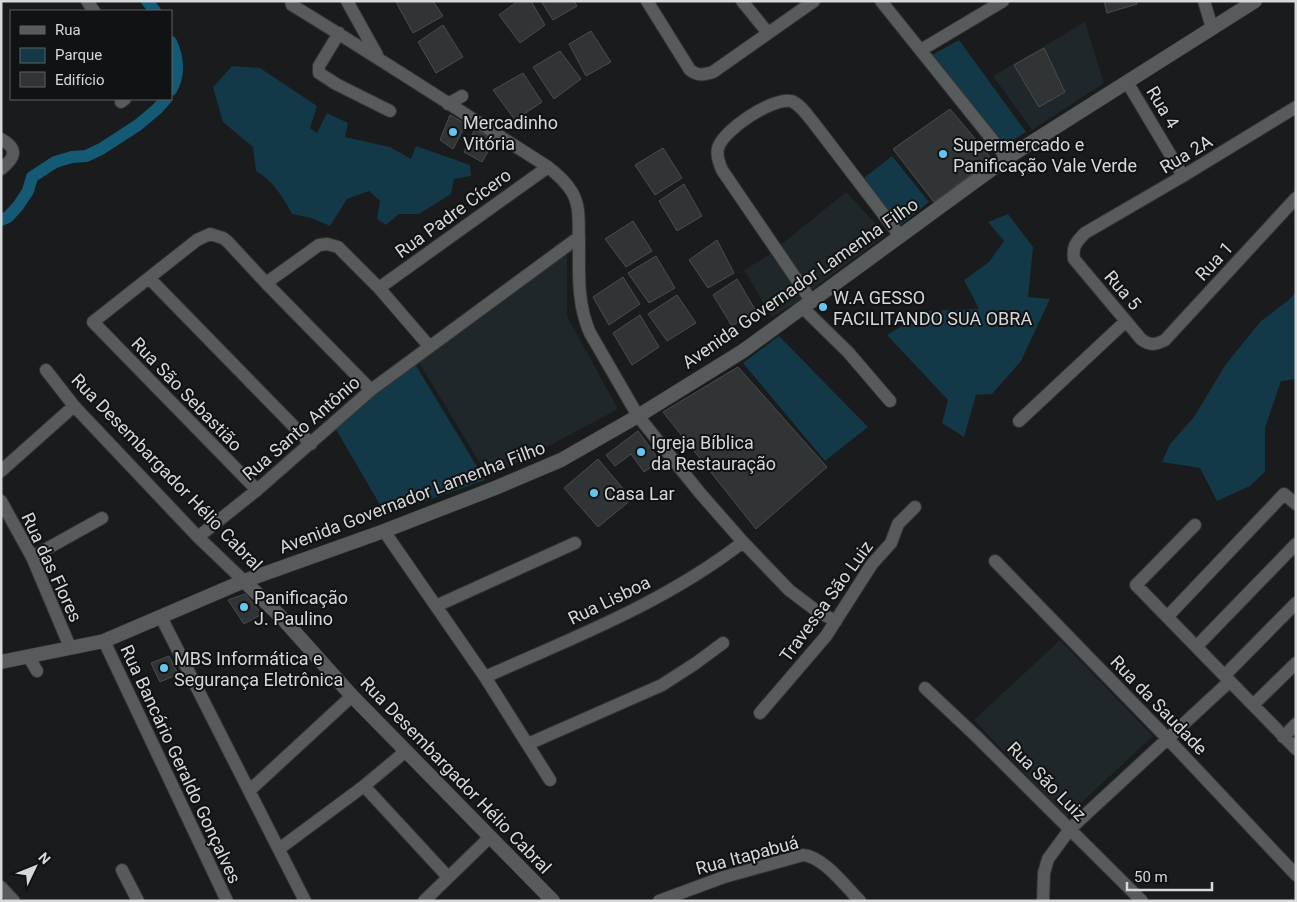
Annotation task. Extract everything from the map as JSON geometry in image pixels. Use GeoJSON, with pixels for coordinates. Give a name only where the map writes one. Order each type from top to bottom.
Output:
{"type":"FeatureCollection","features":[{"type":"Feature","properties":{"kind":"street"},"geometry":{"type":"LineString","coordinates":[[291,1],[292,5],[548,167],[560,177],[583,207],[578,237],[580,303],[584,320],[638,416],[700,494],[789,590],[804,603],[836,621]]}},
{"type":"Feature","properties":{"kind":"street"},"geometry":{"type":"LineString","coordinates":[[347,1],[378,58]]}},
{"type":"Feature","properties":{"kind":"street"},"geometry":{"type":"LineString","coordinates":[[647,1],[690,70],[702,75],[713,72],[814,1]]}},
{"type":"Feature","properties":{"kind":"street"},"geometry":{"type":"LineString","coordinates":[[742,1],[768,33]]}},
{"type":"Feature","properties":{"kind":"street"},"geometry":{"type":"LineString","coordinates":[[881,1],[1007,158]]}},
{"type":"Feature","properties":{"kind":"street"},"geometry":{"type":"LineString","coordinates":[[921,50],[1003,1]]}},
{"type":"Feature","properties":{"kind":"street"},"geometry":{"type":"LineString","coordinates":[[1204,1],[1212,28]]}},
{"type":"Feature","properties":{"kind":"street","name":"Avenida Governador Lamenha Filho"},"geometry":{"type":"LineString","coordinates":[[1,662],[104,641],[244,581],[384,531],[561,460],[638,416],[743,351],[1007,158],[1255,1]]}},
{"type":"Feature","properties":{"kind":"street"},"geometry":{"type":"LineString","coordinates":[[339,33],[319,66],[319,72],[390,111]]}},
{"type":"Feature","properties":{"kind":"street","name":"Rua 4"},"geometry":{"type":"LineString","coordinates":[[1127,82],[1183,176]]}},
{"type":"Feature","properties":{"kind":"street"},"geometry":{"type":"LineString","coordinates":[[448,104],[462,96]]}},
{"type":"Feature","properties":{"kind":"street"},"geometry":{"type":"LineString","coordinates":[[890,401],[808,305],[722,170],[718,160],[718,147],[724,137],[767,106],[790,101],[799,105],[900,236]]}},
{"type":"Feature","properties":{"kind":"street","name":"Rua 2A"},"geometry":{"type":"LineString","coordinates":[[1072,249],[1076,241],[1085,233],[1296,107]]}},
{"type":"Feature","properties":{"kind":"street"},"geometry":{"type":"LineString","coordinates":[[1,139],[12,147],[13,151],[10,162],[1,169]]}},
{"type":"Feature","properties":{"kind":"street","name":"Rua Padre Cícero"},"geometry":{"type":"LineString","coordinates":[[379,288],[548,167]]}},
{"type":"Feature","properties":{"kind":"street","name":"Rua 1"},"geometry":{"type":"LineString","coordinates":[[1156,345],[1165,340],[1296,198]]}},
{"type":"Feature","properties":{"kind":"street"},"geometry":{"type":"LineString","coordinates":[[311,444],[149,278],[204,236],[210,234],[222,238],[235,249],[371,390]]}},
{"type":"Feature","properties":{"kind":"street","name":"Rua Santo Antônio"},"geometry":{"type":"LineString","coordinates":[[198,537],[257,490],[371,390],[578,237]]}},
{"type":"Feature","properties":{"kind":"street"},"geometry":{"type":"LineString","coordinates":[[266,283],[319,245],[333,244],[379,288],[429,346]]}},
{"type":"Feature","properties":{"kind":"street","name":"Rua 5"},"geometry":{"type":"LineString","coordinates":[[1072,249],[1074,260],[1126,320],[1148,344],[1156,345]]}},
{"type":"Feature","properties":{"kind":"street","name":"Rua São Sebastião"},"geometry":{"type":"LineString","coordinates":[[149,278],[93,322],[257,490]]}},
{"type":"Feature","properties":{"kind":"street"},"geometry":{"type":"LineString","coordinates":[[1019,421],[1126,320]]}},
{"type":"Feature","properties":{"kind":"street","name":"Rua Desembargador Hélio Cabral"},"geometry":{"type":"LineString","coordinates":[[46,370],[74,406],[198,537],[283,619],[352,696],[553,901]]}},
{"type":"Feature","properties":{"kind":"street"},"geometry":{"type":"LineString","coordinates":[[1,471],[74,406]]}},
{"type":"Feature","properties":{"kind":"street"},"geometry":{"type":"LineString","coordinates":[[1168,616],[1284,494],[1296,504]]}},
{"type":"Feature","properties":{"kind":"street","name":"Rua das Flores"},"geometry":{"type":"LineString","coordinates":[[1,501],[32,557],[70,647]]}},
{"type":"Feature","properties":{"kind":"street","name":"Travessa São Luiz"},"geometry":{"type":"LineString","coordinates":[[760,714],[806,662],[836,621],[872,564],[891,543],[898,524],[916,507]]}},
{"type":"Feature","properties":{"kind":"street"},"geometry":{"type":"LineString","coordinates":[[32,557],[102,518]]}},
{"type":"Feature","properties":{"kind":"street"},"geometry":{"type":"LineString","coordinates":[[1195,524],[1136,584],[1283,737],[1296,748]]}},
{"type":"Feature","properties":{"kind":"street"},"geometry":{"type":"LineString","coordinates":[[384,531],[485,677],[550,780]]}},
{"type":"Feature","properties":{"kind":"street","name":"Rua Lisboa"},"geometry":{"type":"LineString","coordinates":[[485,677],[612,620],[647,602],[718,562],[743,542]]}},
{"type":"Feature","properties":{"kind":"street"},"geometry":{"type":"LineString","coordinates":[[436,606],[575,543]]}},
{"type":"Feature","properties":{"kind":"street"},"geometry":{"type":"LineString","coordinates":[[1197,646],[1296,544]]}},
{"type":"Feature","properties":{"kind":"street","name":"Rua da Saudade"},"geometry":{"type":"LineString","coordinates":[[995,561],[1296,874]]}},
{"type":"Feature","properties":{"kind":"street"},"geometry":{"type":"LineString","coordinates":[[1043,901],[1044,873],[1048,859],[1070,829],[1167,738],[1227,678],[1296,603]]}},
{"type":"Feature","properties":{"kind":"street"},"geometry":{"type":"LineString","coordinates":[[161,617],[306,901]]}},
{"type":"Feature","properties":{"kind":"street","name":"Rua Bancário Geraldo Gonçalves"},"geometry":{"type":"LineString","coordinates":[[104,641],[227,901]]}},
{"type":"Feature","properties":{"kind":"street"},"geometry":{"type":"LineString","coordinates":[[528,744],[662,685],[723,643]]}},
{"type":"Feature","properties":{"kind":"street"},"geometry":{"type":"LineString","coordinates":[[28,656],[37,671]]}},
{"type":"Feature","properties":{"kind":"street"},"geometry":{"type":"LineString","coordinates":[[1254,705],[1296,663]]}},
{"type":"Feature","properties":{"kind":"street","name":"Rua São Luiz"},"geometry":{"type":"LineString","coordinates":[[925,688],[1142,901]]}},
{"type":"Feature","properties":{"kind":"street"},"geometry":{"type":"LineString","coordinates":[[250,790],[352,696]]}},
{"type":"Feature","properties":{"kind":"street"},"geometry":{"type":"LineString","coordinates":[[1283,737],[1296,724]]}},
{"type":"Feature","properties":{"kind":"street"},"geometry":{"type":"LineString","coordinates":[[279,849],[364,786],[406,751]]}},
{"type":"Feature","properties":{"kind":"street"},"geometry":{"type":"LineString","coordinates":[[364,786],[448,876]]}},
{"type":"Feature","properties":{"kind":"street"},"geometry":{"type":"LineString","coordinates":[[424,901],[490,837]]}},
{"type":"Feature","properties":{"kind":"street","name":"Rua Itapabuá"},"geometry":{"type":"LineString","coordinates":[[658,901],[724,877],[803,855],[815,858],[824,865],[860,901]]}},
{"type":"Feature","properties":{"kind":"street"},"geometry":{"type":"LineString","coordinates":[[122,870],[138,901]]}},
{"type":"Feature","properties":{"kind":"street"},"geometry":{"type":"LineString","coordinates":[[1,887],[14,901]]}},
{"type":"Feature","properties":{"kind":"shaded area"},"geometry":{"type":"Polygon","coordinates":[[[1085,22],[1104,83],[1032,130],[993,76],[1085,22]]]}},
{"type":"Feature","properties":{"kind":"shaded area"},"geometry":{"type":"Polygon","coordinates":[[[846,192],[886,235],[809,292],[778,247],[846,192]]]}},
{"type":"Feature","properties":{"kind":"shaded area"},"geometry":{"type":"Polygon","coordinates":[[[567,250],[567,316],[618,409],[489,478],[418,361],[567,250]]]}},
{"type":"Feature","properties":{"kind":"shaded area"},"geometry":{"type":"Polygon","coordinates":[[[771,254],[803,299],[772,317],[744,270],[771,254]]]}},
{"type":"Feature","properties":{"kind":"shaded area"},"geometry":{"type":"Polygon","coordinates":[[[1060,640],[1153,736],[1066,817],[974,720],[1060,640]]]}},
{"type":"Feature","properties":{"kind":"green space"},"geometry":{"type":"Polygon","coordinates":[[[959,40],[1026,132],[1000,148],[930,56],[959,40]]]}},
{"type":"Feature","properties":{"kind":"green space"},"geometry":{"type":"Polygon","coordinates":[[[232,66],[260,68],[317,106],[310,128],[317,133],[327,113],[348,123],[345,137],[390,147],[411,159],[416,146],[470,165],[471,176],[454,179],[451,194],[419,214],[399,214],[386,225],[377,219],[380,201],[369,191],[347,199],[330,226],[311,218],[292,214],[277,190],[256,171],[253,147],[223,122],[213,87],[232,66]]]}},
{"type":"Feature","properties":{"kind":"green space"},"geometry":{"type":"Polygon","coordinates":[[[892,156],[929,202],[898,227],[860,181],[892,156]]]}},
{"type":"Feature","properties":{"kind":"green space"},"geometry":{"type":"Polygon","coordinates":[[[1008,214],[1033,247],[1028,297],[1050,299],[1021,361],[992,394],[976,395],[964,437],[942,423],[948,400],[887,335],[927,311],[979,309],[964,280],[989,262],[1004,241],[988,222],[1008,214]]]}},
{"type":"Feature","properties":{"kind":"green space"},"geometry":{"type":"Polygon","coordinates":[[[1296,291],[1296,379],[1281,381],[1265,428],[1265,472],[1250,486],[1217,501],[1200,468],[1162,462],[1170,444],[1194,417],[1226,364],[1261,321],[1290,299],[1296,291]]]}},
{"type":"Feature","properties":{"kind":"green space"},"geometry":{"type":"Polygon","coordinates":[[[779,336],[868,427],[825,461],[743,363],[779,336]]]}},
{"type":"Feature","properties":{"kind":"green space"},"geometry":{"type":"Polygon","coordinates":[[[414,362],[485,480],[386,515],[334,426],[414,362]]]}},
{"type":"Feature","properties":{"kind":"building"},"geometry":{"type":"Polygon","coordinates":[[[433,1],[443,16],[413,33],[396,2],[433,1]]]}},
{"type":"Feature","properties":{"kind":"building"},"geometry":{"type":"Polygon","coordinates":[[[518,1],[531,1],[545,25],[520,43],[499,15],[518,1]]]}},
{"type":"Feature","properties":{"kind":"building"},"geometry":{"type":"Polygon","coordinates":[[[541,1],[574,1],[577,6],[553,20],[541,1]]]}},
{"type":"Feature","properties":{"kind":"building"},"geometry":{"type":"Polygon","coordinates":[[[1104,1],[1136,1],[1137,4],[1107,13],[1104,1]]]}},
{"type":"Feature","properties":{"kind":"building"},"geometry":{"type":"Polygon","coordinates":[[[443,25],[463,57],[436,73],[418,42],[443,25]]]}},
{"type":"Feature","properties":{"kind":"building"},"geometry":{"type":"Polygon","coordinates":[[[591,31],[611,62],[586,76],[569,44],[591,31]]]}},
{"type":"Feature","properties":{"kind":"building"},"geometry":{"type":"Polygon","coordinates":[[[1044,48],[1065,92],[1039,107],[1014,65],[1044,48]]]}},
{"type":"Feature","properties":{"kind":"building"},"geometry":{"type":"Polygon","coordinates":[[[560,51],[581,79],[554,99],[533,67],[560,51]]]}},
{"type":"Feature","properties":{"kind":"building"},"geometry":{"type":"Polygon","coordinates":[[[523,73],[542,102],[515,120],[493,90],[523,73]]]}},
{"type":"Feature","properties":{"kind":"building","name":"Supermercado e Panificação Vale Verde"},"geometry":{"type":"Polygon","coordinates":[[[950,109],[992,159],[934,202],[893,149],[950,109]]]}},
{"type":"Feature","properties":{"kind":"building"},"geometry":{"type":"Polygon","coordinates":[[[450,115],[466,124],[453,149],[440,140],[450,115]]]}},
{"type":"Feature","properties":{"kind":"building"},"geometry":{"type":"Polygon","coordinates":[[[475,129],[494,141],[482,162],[464,152],[475,129]]]}},
{"type":"Feature","properties":{"kind":"building"},"geometry":{"type":"Polygon","coordinates":[[[663,148],[682,178],[655,195],[635,165],[663,148]]]}},
{"type":"Feature","properties":{"kind":"building"},"geometry":{"type":"Polygon","coordinates":[[[684,184],[702,216],[677,231],[659,201],[684,184]]]}},
{"type":"Feature","properties":{"kind":"building"},"geometry":{"type":"Polygon","coordinates":[[[633,221],[652,251],[626,267],[605,239],[633,221]]]}},
{"type":"Feature","properties":{"kind":"building"},"geometry":{"type":"Polygon","coordinates":[[[717,240],[734,273],[708,288],[689,260],[717,240]]]}},
{"type":"Feature","properties":{"kind":"building"},"geometry":{"type":"Polygon","coordinates":[[[656,256],[675,288],[649,303],[628,273],[656,256]]]}},
{"type":"Feature","properties":{"kind":"building"},"geometry":{"type":"Polygon","coordinates":[[[623,277],[640,304],[609,325],[593,297],[623,277]]]}},
{"type":"Feature","properties":{"kind":"building"},"geometry":{"type":"Polygon","coordinates":[[[737,279],[756,311],[732,326],[713,295],[737,279]]]}},
{"type":"Feature","properties":{"kind":"building"},"geometry":{"type":"Polygon","coordinates":[[[677,295],[696,323],[667,341],[648,314],[677,295]]]}},
{"type":"Feature","properties":{"kind":"building"},"geometry":{"type":"Polygon","coordinates":[[[640,315],[659,347],[632,365],[613,333],[640,315]]]}},
{"type":"Feature","properties":{"kind":"building"},"geometry":{"type":"Polygon","coordinates":[[[738,367],[827,467],[756,529],[663,412],[738,367]]]}},
{"type":"Feature","properties":{"kind":"building"},"geometry":{"type":"Polygon","coordinates":[[[638,431],[660,461],[644,472],[631,454],[615,466],[606,455],[638,431]]]}},
{"type":"Feature","properties":{"kind":"building"},"geometry":{"type":"Polygon","coordinates":[[[598,459],[632,499],[598,527],[564,488],[598,459]]]}},
{"type":"Feature","properties":{"kind":"building","name":"Panificação J. Paulino"},"geometry":{"type":"Polygon","coordinates":[[[245,594],[262,614],[244,624],[228,600],[245,594]]]}},
{"type":"Feature","properties":{"kind":"building","name":"MBS Informática e Segurança Eletrônica"},"geometry":{"type":"Polygon","coordinates":[[[169,656],[178,674],[160,682],[151,663],[169,656]]]}},
{"type":"Feature","properties":{"kind":"waterway"},"geometry":{"type":"LineString","coordinates":[[147,1],[154,10]]}},
{"type":"Feature","properties":{"kind":"waterway"},"geometry":{"type":"LineString","coordinates":[[172,45],[177,66],[176,78],[172,88]]}},
{"type":"Feature","properties":{"kind":"waterway"},"geometry":{"type":"LineString","coordinates":[[1,220],[8,217],[18,206],[28,191],[32,177],[55,162],[72,157],[86,156],[101,149],[138,125],[165,100]]}},
{"type":"Feature","properties":{"kind":"place","name":"Mercadinho Vitória"},"geometry":{"type":"Point","coordinates":[453,132]}},
{"type":"Feature","properties":{"kind":"place","name":"Supermercado e Panificação Vale Verde"},"geometry":{"type":"Point","coordinates":[943,154]}},
{"type":"Feature","properties":{"kind":"place","name":"W.A GESSO FACILITANDO SUA OBRA"},"geometry":{"type":"Point","coordinates":[823,307]}},
{"type":"Feature","properties":{"kind":"place","name":"Igreja Bíblica da Restauração"},"geometry":{"type":"Point","coordinates":[641,452]}},
{"type":"Feature","properties":{"kind":"place","name":"Casa Lar"},"geometry":{"type":"Point","coordinates":[594,493]}},
{"type":"Feature","properties":{"kind":"place","name":"Panificação J. Paulino"},"geometry":{"type":"Point","coordinates":[244,607]}},
{"type":"Feature","properties":{"kind":"place","name":"MBS Informática e Segurança Eletrônica"},"geometry":{"type":"Point","coordinates":[164,668]}}]}
